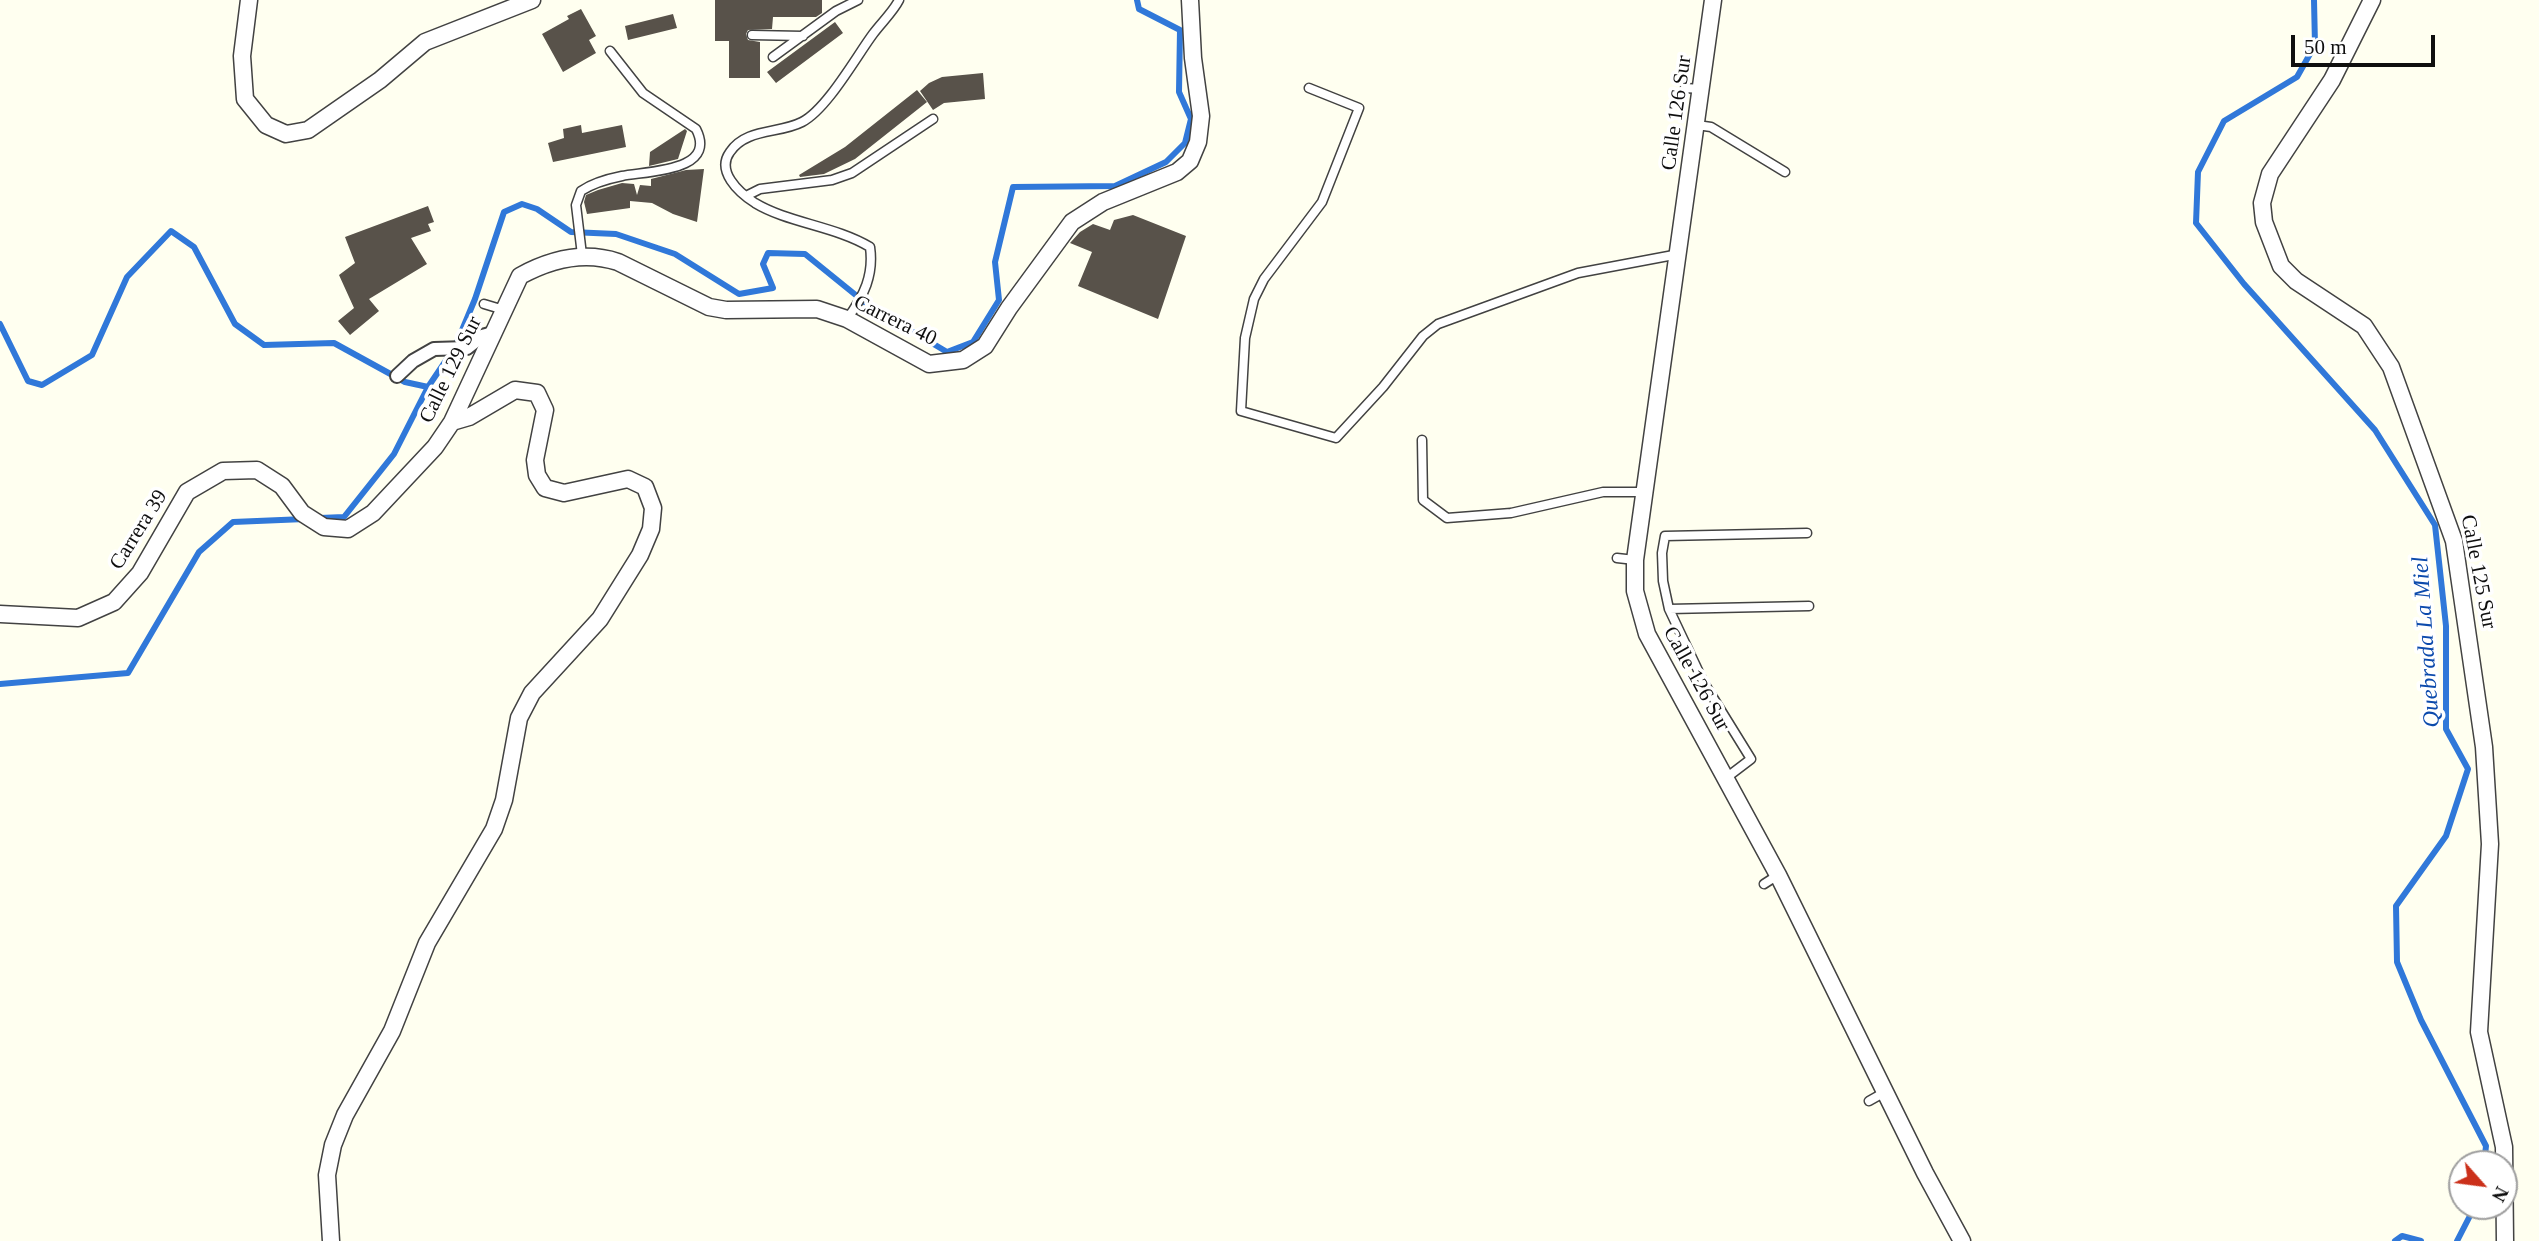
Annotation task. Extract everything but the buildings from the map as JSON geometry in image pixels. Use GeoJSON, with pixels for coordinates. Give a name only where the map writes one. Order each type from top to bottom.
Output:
{"type":"FeatureCollection","features":[{"type":"Feature","properties":{"kind":"street"},"geometry":{"type":"LineString","coordinates":[[249,0],[242,56],[245,99],[266,125],[286,135],[308,130],[380,80],[425,42],[532,0]]}},
{"type":"Feature","properties":{"kind":"street","name":"Carrera 40"},"geometry":{"type":"LineString","coordinates":[[578,252],[618,262],[709,307],[726,310],[817,309],[850,314],[929,364],[963,360],[985,346],[1009,307],[1072,222],[1103,202],[1177,172],[1190,162],[1198,142],[1201,116],[1193,58],[1191,0]]}},
{"type":"Feature","properties":{"kind":"street","name":"Calle 126 Sur"},"geometry":{"type":"LineString","coordinates":[[1713,0],[1693,88],[1697,125],[1644,492],[1635,560],[1635,590],[1647,634],[1726,778],[1771,880],[1962,1241]]}},
{"type":"Feature","properties":{"kind":"street","name":"Calle 125 Sur"},"geometry":{"type":"LineString","coordinates":[[2372,0],[2332,80],[2270,174],[2262,203],[2264,222],[2281,266],[2296,281],[2364,326],[2377,343],[2391,367],[2454,541],[2484,747],[2490,844],[2479,1032],[2504,1147],[2505,1241]]}},
{"type":"Feature","properties":{"kind":"street","name":"Calle 129 Sur"},"geometry":{"type":"LineString","coordinates":[[373,513],[435,447],[452,422],[520,276],[578,252]]}},
{"type":"Feature","properties":{"kind":"street"},"geometry":{"type":"LineString","coordinates":[[397,376],[434,349],[467,348],[482,336],[493,333]]}},
{"type":"Feature","properties":{"kind":"street"},"geometry":{"type":"LineString","coordinates":[[331,1241],[327,1175],[333,1145],[345,1115],[392,1031],[427,943],[494,829],[504,800],[519,718],[532,693],[600,619],[640,555],[651,529],[653,508],[645,487],[628,479],[564,494],[545,488],[537,475],[535,460],[545,410],[537,393],[515,390],[469,417],[452,422]]}},
{"type":"Feature","properties":{"kind":"street","name":"Carrera 39"},"geometry":{"type":"LineString","coordinates":[[0,614],[78,618],[114,602],[140,573],[187,492],[223,471],[257,470],[282,486],[303,513],[324,527],[348,529],[373,513]]}},
{"type":"Feature","properties":{"kind":"lane"},"geometry":{"type":"LineString","coordinates":[[773,57],[836,11],[858,0]]}},
{"type":"Feature","properties":{"kind":"lane"},"geometry":{"type":"LineString","coordinates":[[850,314],[871,275],[870,247],[843,234],[771,210],[746,196],[724,170],[725,161],[730,150],[753,134],[793,125],[813,114],[899,0]]}},
{"type":"Feature","properties":{"kind":"lane"},"geometry":{"type":"LineString","coordinates":[[752,35],[803,36]]}},
{"type":"Feature","properties":{"kind":"lane"},"geometry":{"type":"LineString","coordinates":[[578,252],[579,220],[576,205],[580,191],[625,175],[678,167],[693,158],[699,149],[699,136],[695,129],[643,93],[610,51]]}},
{"type":"Feature","properties":{"kind":"lane"},"geometry":{"type":"LineString","coordinates":[[1309,88],[1359,108],[1322,202],[1264,279],[1254,299],[1245,338],[1241,411],[1336,438],[1383,387],[1423,336],[1438,324],[1578,273],[1679,254]]}},
{"type":"Feature","properties":{"kind":"lane"},"geometry":{"type":"LineString","coordinates":[[746,196],[760,190],[832,180],[852,173],[933,120]]}},
{"type":"Feature","properties":{"kind":"lane"},"geometry":{"type":"LineString","coordinates":[[1697,125],[1711,127],[1785,172]]}},
{"type":"Feature","properties":{"kind":"lane"},"geometry":{"type":"LineString","coordinates":[[484,304],[504,310]]}},
{"type":"Feature","properties":{"kind":"lane"},"geometry":{"type":"LineString","coordinates":[[1422,440],[1423,500],[1447,518],[1511,513],[1602,492],[1644,492]]}},
{"type":"Feature","properties":{"kind":"lane"},"geometry":{"type":"LineString","coordinates":[[1726,778],[1751,759],[1704,683],[1669,610],[1662,581],[1665,536],[1807,534]]}},
{"type":"Feature","properties":{"kind":"lane"},"geometry":{"type":"LineString","coordinates":[[1617,558],[1635,560]]}},
{"type":"Feature","properties":{"kind":"lane"},"geometry":{"type":"LineString","coordinates":[[1669,610],[1808,606]]}},
{"type":"Feature","properties":{"kind":"lane"},"geometry":{"type":"LineString","coordinates":[[1869,1101],[1885,1092]]}},
{"type":"Feature","properties":{"kind":"waterway"},"geometry":{"type":"LineString","coordinates":[[320,518],[344,517],[394,454],[428,387],[455,347],[475,299],[504,212],[522,204],[537,209],[571,232],[616,234],[675,254],[739,294],[773,288],[763,264],[768,253],[805,254],[868,305],[947,352],[973,342],[999,300],[995,262],[1013,187],[1115,186],[1166,162],[1185,143],[1191,119],[1179,92],[1180,30],[1139,9],[1137,0]]}},
{"type":"Feature","properties":{"kind":"waterway","name":"Quebrada La Miel"},"geometry":{"type":"LineString","coordinates":[[2314,0],[2315,45],[2297,77],[2224,121],[2198,172],[2196,223],[2244,284],[2375,430],[2435,525],[2446,626],[2446,729],[2468,769],[2446,836],[2396,906],[2397,962],[2421,1020],[2486,1146],[2486,1150]]}},
{"type":"Feature","properties":{"kind":"waterway"},"geometry":{"type":"LineString","coordinates":[[0,324],[28,381],[42,385],[92,355],[127,277],[171,231],[194,247],[235,324],[264,345],[334,343],[405,382],[428,387]]}},
{"type":"Feature","properties":{"kind":"waterway"},"geometry":{"type":"LineString","coordinates":[[0,684],[128,673],[199,552],[233,522],[305,519]]}},
{"type":"Feature","properties":{"kind":"waterway","name":"Quebrada La Miel"},"geometry":{"type":"LineString","coordinates":[[2457,1241],[2468,1220]]}},
{"type":"Feature","properties":{"kind":"waterway","name":"Quebrada La Miel"},"geometry":{"type":"LineString","coordinates":[[2395,1241],[2402,1236],[2421,1241]]}}]}
